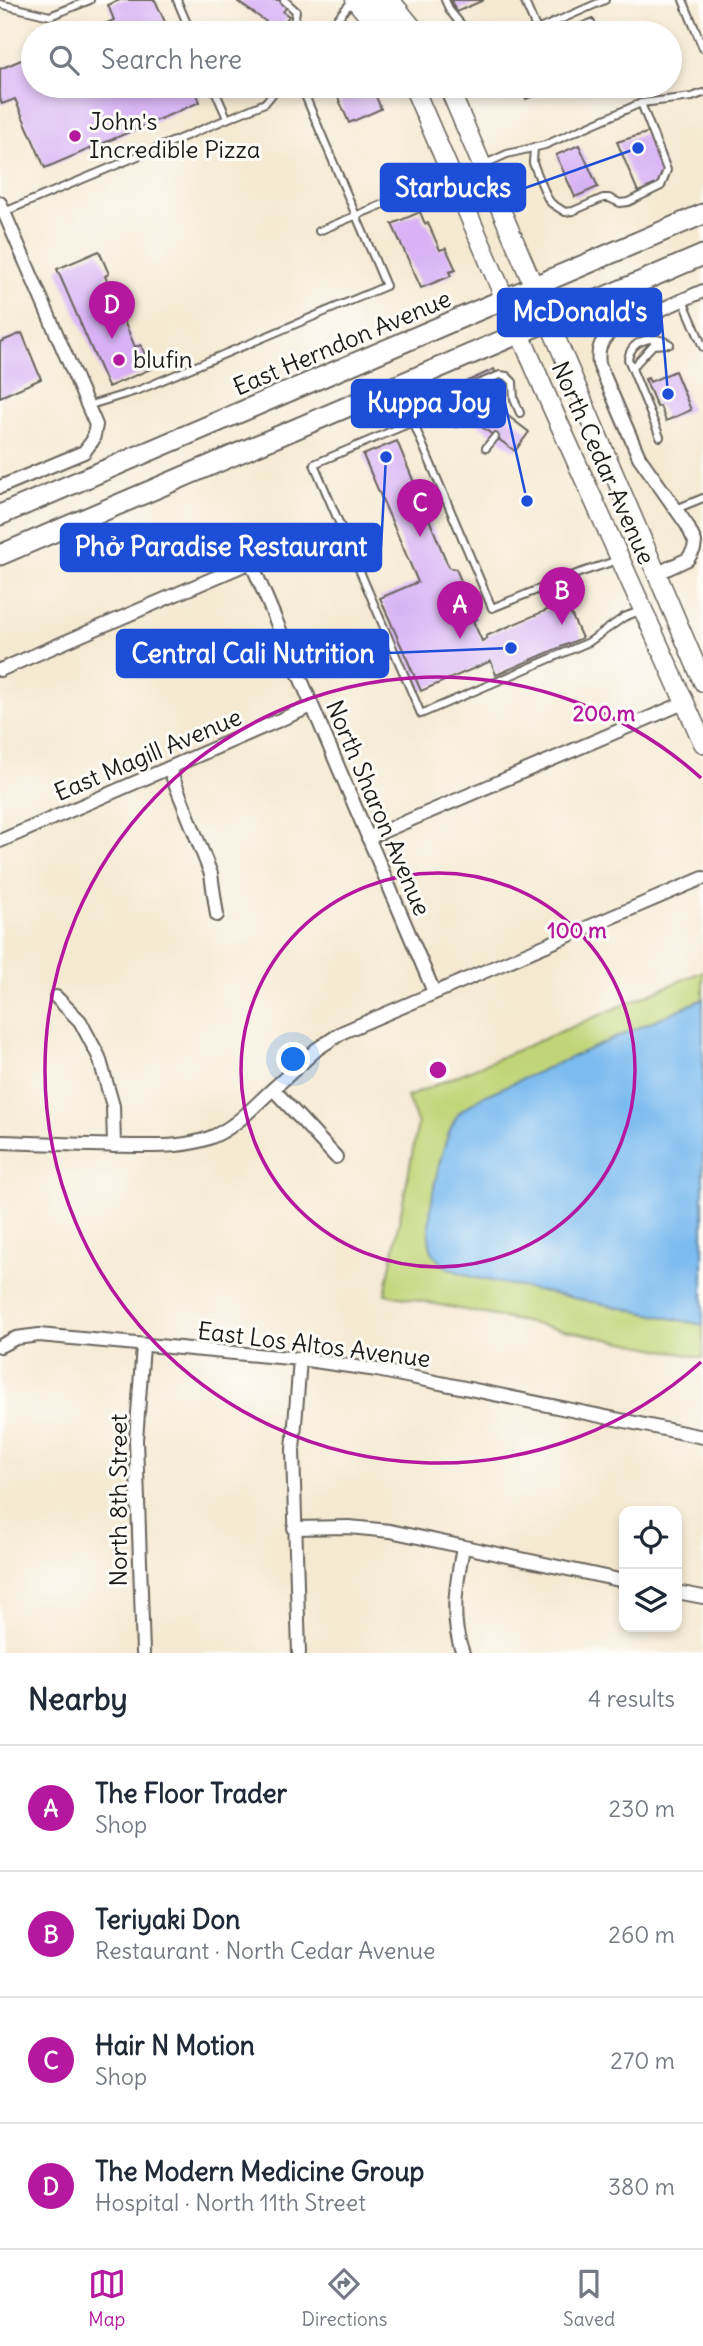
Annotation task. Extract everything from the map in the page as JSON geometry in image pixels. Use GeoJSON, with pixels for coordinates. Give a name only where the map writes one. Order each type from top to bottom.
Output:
{"type":"FeatureCollection","features":[{"type":"Feature","properties":{"kind":"main road"},"geometry":{"type":"LineString","coordinates":[[354,0],[372,21]]}},
{"type":"Feature","properties":{"kind":"main road"},"geometry":{"type":"LineString","coordinates":[[371,0],[391,21]]}},
{"type":"Feature","properties":{"kind":"main road"},"geometry":{"type":"LineString","coordinates":[[390,0],[407,21]]}},
{"type":"Feature","properties":{"kind":"main road","name":"North Cedar Avenue"},"geometry":{"type":"LineString","coordinates":[[418,98],[619,559],[703,743]]}},
{"type":"Feature","properties":{"kind":"main road","name":"North Cedar Avenue"},"geometry":{"type":"LineString","coordinates":[[453,98],[703,684]]}},
{"type":"Feature","properties":{"kind":"main road","name":"East Herndon Avenue"},"geometry":{"type":"LineString","coordinates":[[0,515],[703,214]]}},
{"type":"Feature","properties":{"kind":"main road"},"geometry":{"type":"LineString","coordinates":[[0,555],[703,255]]}},
{"type":"Feature","properties":{"kind":"main road"},"geometry":{"type":"LineString","coordinates":[[619,559],[630,557],[638,561],[678,651],[703,684]]}},
{"type":"Feature","properties":{"kind":"street"},"geometry":{"type":"LineString","coordinates":[[0,487],[84,452],[93,440],[96,425],[2,208]]}},
{"type":"Feature","properties":{"kind":"street"},"geometry":{"type":"LineString","coordinates":[[656,574],[688,559],[695,542],[692,532],[639,457],[598,353],[601,342],[616,329],[703,291]]}},
{"type":"Feature","properties":{"kind":"street","name":"North Sharon Avenue"},"geometry":{"type":"LineString","coordinates":[[0,670],[251,562],[434,992]]}},
{"type":"Feature","properties":{"kind":"street"},"geometry":{"type":"LineString","coordinates":[[368,838],[686,702]]}},
{"type":"Feature","properties":{"kind":"street","name":"East Magill Avenue"},"geometry":{"type":"LineString","coordinates":[[0,841],[312,706]]}},
{"type":"Feature","properties":{"kind":"street"},"geometry":{"type":"LineString","coordinates":[[169,768],[211,874],[217,915]]}},
{"type":"Feature","properties":{"kind":"street"},"geometry":{"type":"LineString","coordinates":[[0,1142],[174,1146],[210,1138],[241,1119],[330,1039],[703,878]]}},
{"type":"Feature","properties":{"kind":"street"},"geometry":{"type":"LineString","coordinates":[[56,997],[80,1021],[99,1057],[113,1107],[114,1146]]}},
{"type":"Feature","properties":{"kind":"street"},"geometry":{"type":"LineString","coordinates":[[272,1089],[336,1157]]}},
{"type":"Feature","properties":{"kind":"street","name":"East Los Altos Avenue"},"geometry":{"type":"LineString","coordinates":[[0,1346],[16,1338],[39,1335],[300,1359],[377,1370],[703,1437]]}},
{"type":"Feature","properties":{"kind":"street","name":"North 8th Street"},"geometry":{"type":"LineString","coordinates":[[143,1653],[136,1440],[144,1346]]}},
{"type":"Feature","properties":{"kind":"street"},"geometry":{"type":"LineString","coordinates":[[299,1653],[293,1450],[300,1359]]}},
{"type":"Feature","properties":{"kind":"street"},"geometry":{"type":"LineString","coordinates":[[295,1528],[349,1527],[390,1531],[619,1580]]}},
{"type":"Feature","properties":{"kind":"street"},"geometry":{"type":"LineString","coordinates":[[463,1547],[457,1578],[455,1612],[456,1632],[463,1653]]}},
{"type":"Feature","properties":{"kind":"street"},"geometry":{"type":"LineString","coordinates":[[682,1593],[703,1597]]}},
{"type":"Feature","properties":{"kind":"lane"},"geometry":{"type":"LineString","coordinates":[[0,4],[50,16],[90,0]]}},
{"type":"Feature","properties":{"kind":"lane"},"geometry":{"type":"LineString","coordinates":[[177,0],[186,21]]}},
{"type":"Feature","properties":{"kind":"lane"},"geometry":{"type":"LineString","coordinates":[[284,0],[296,11],[293,21]]}},
{"type":"Feature","properties":{"kind":"lane"},"geometry":{"type":"LineString","coordinates":[[336,21],[354,0]]}},
{"type":"Feature","properties":{"kind":"lane"},"geometry":{"type":"LineString","coordinates":[[445,0],[458,21]]}},
{"type":"Feature","properties":{"kind":"lane"},"geometry":{"type":"LineString","coordinates":[[524,0],[533,21]]}},
{"type":"Feature","properties":{"kind":"lane"},"geometry":{"type":"LineString","coordinates":[[557,21],[604,0]]}},
{"type":"Feature","properties":{"kind":"lane"},"geometry":{"type":"LineString","coordinates":[[683,0],[703,48]]}},
{"type":"Feature","properties":{"kind":"lane"},"geometry":{"type":"LineString","coordinates":[[483,164],[507,154],[545,145],[641,103],[692,97],[703,93]]}},
{"type":"Feature","properties":{"kind":"lane"},"geometry":{"type":"LineString","coordinates":[[218,98],[227,118]]}},
{"type":"Feature","properties":{"kind":"lane"},"geometry":{"type":"LineString","coordinates":[[2,208],[265,103],[269,98]]}},
{"type":"Feature","properties":{"kind":"lane"},"geometry":{"type":"LineString","coordinates":[[87,406],[139,390],[386,286],[306,98]]}},
{"type":"Feature","properties":{"kind":"lane"},"geometry":{"type":"LineString","coordinates":[[534,147],[533,163],[547,197],[557,208],[565,212],[573,211],[603,198],[620,203],[628,202],[661,186],[667,170],[641,103]]}},
{"type":"Feature","properties":{"kind":"lane"},"geometry":{"type":"LineString","coordinates":[[319,231],[453,176]]}},
{"type":"Feature","properties":{"kind":"lane"},"geometry":{"type":"LineString","coordinates":[[683,300],[703,346]]}},
{"type":"Feature","properties":{"kind":"lane"},"geometry":{"type":"LineString","coordinates":[[632,368],[653,345],[670,344],[660,338],[644,340],[629,354],[628,359],[660,437]]}},
{"type":"Feature","properties":{"kind":"lane"},"geometry":{"type":"LineString","coordinates":[[520,413],[514,399],[513,382],[507,376],[500,375],[433,402],[413,422],[314,464],[421,714],[589,642],[624,617],[642,610]]}},
{"type":"Feature","properties":{"kind":"lane"},"geometry":{"type":"LineString","coordinates":[[413,422],[492,608],[619,559]]}},
{"type":"Feature","properties":{"kind":"lane"},"geometry":{"type":"LineString","coordinates":[[486,448],[495,437]]}},
{"type":"Feature","properties":{"kind":"lane"},"geometry":{"type":"LineString","coordinates":[[676,509],[703,498]]}},
{"type":"Feature","properties":{"kind":"green space"},"geometry":{"type":"Polygon","coordinates":[[[703,971],[703,1358],[385,1294],[418,1124],[407,1097],[703,971]]]}},
{"type":"Feature","properties":{"kind":"water"},"geometry":{"type":"Polygon","coordinates":[[[703,999],[703,1325],[472,1277],[449,1268],[435,1257],[429,1239],[431,1203],[446,1140],[459,1113],[481,1097],[703,999]]]}},
{"type":"Feature","properties":{"kind":"building"},"geometry":{"type":"Polygon","coordinates":[[[120,0],[155,0],[165,21],[112,21],[114,20],[108,5],[120,0]]]}},
{"type":"Feature","properties":{"kind":"building"},"geometry":{"type":"Polygon","coordinates":[[[282,0],[288,5],[283,12],[289,16],[285,21],[265,21],[238,2],[282,0]]]}},
{"type":"Feature","properties":{"kind":"building"},"geometry":{"type":"Polygon","coordinates":[[[451,0],[484,0],[456,12],[451,0]]]}},
{"type":"Feature","properties":{"kind":"building","name":"John's Incredible Pizza"},"geometry":{"type":"Polygon","coordinates":[[[21,60],[21,98],[198,98],[200,102],[45,168],[15,99],[2,104],[0,69],[21,60]]]}},
{"type":"Feature","properties":{"kind":"building"},"geometry":{"type":"Polygon","coordinates":[[[338,98],[377,98],[381,109],[349,123],[338,98]]]}},
{"type":"Feature","properties":{"kind":"building"},"geometry":{"type":"Polygon","coordinates":[[[650,132],[665,167],[657,184],[638,192],[617,142],[650,132]]]}},
{"type":"Feature","properties":{"kind":"building"},"geometry":{"type":"Polygon","coordinates":[[[579,145],[598,187],[575,197],[556,155],[579,145]]]}},
{"type":"Feature","properties":{"kind":"building"},"geometry":{"type":"Polygon","coordinates":[[[420,212],[440,250],[446,248],[456,270],[449,272],[451,276],[421,288],[392,224],[420,212]]]}},
{"type":"Feature","properties":{"kind":"building"},"geometry":{"type":"Polygon","coordinates":[[[99,251],[109,274],[105,276],[135,347],[141,345],[151,369],[108,387],[57,269],[99,251]]]}},
{"type":"Feature","properties":{"kind":"building"},"geometry":{"type":"Polygon","coordinates":[[[22,333],[41,379],[0,397],[0,342],[22,333]]]}},
{"type":"Feature","properties":{"kind":"building"},"geometry":{"type":"Polygon","coordinates":[[[494,369],[499,381],[477,390],[481,395],[478,403],[464,423],[456,427],[442,418],[435,405],[471,389],[468,381],[494,369]]]}},
{"type":"Feature","properties":{"kind":"building"},"geometry":{"type":"Polygon","coordinates":[[[675,371],[691,410],[666,421],[645,379],[648,378],[650,382],[675,371]]]}},
{"type":"Feature","properties":{"kind":"building"},"geometry":{"type":"Polygon","coordinates":[[[490,402],[529,432],[515,451],[475,422],[490,402]]]}},
{"type":"Feature","properties":{"kind":"building"},"geometry":{"type":"Polygon","coordinates":[[[397,441],[447,563],[450,568],[456,569],[477,619],[473,621],[482,641],[486,636],[561,604],[562,607],[567,605],[582,638],[496,675],[491,661],[421,691],[380,598],[418,582],[363,455],[397,441]]]}},
{"type":"Feature","properties":{"kind":"place","name":"John's Incredible Pizza"},"geometry":{"type":"Point","coordinates":[75,136]}},
{"type":"Feature","properties":{"kind":"place","name":"Starbucks"},"geometry":{"type":"Point","coordinates":[638,148]}},
{"type":"Feature","properties":{"kind":"place","name":"The Modern Medicine Group"},"geometry":{"type":"Point","coordinates":[112,339]}},
{"type":"Feature","properties":{"kind":"place","name":"blufin"},"geometry":{"type":"Point","coordinates":[119,360]}},
{"type":"Feature","properties":{"kind":"place","name":"McDonald's"},"geometry":{"type":"Point","coordinates":[668,394]}},
{"type":"Feature","properties":{"kind":"place","name":"Phở Paradise Restaurant"},"geometry":{"type":"Point","coordinates":[386,457]}},
{"type":"Feature","properties":{"kind":"place","name":"Kuppa Joy"},"geometry":{"type":"Point","coordinates":[527,501]}},
{"type":"Feature","properties":{"kind":"place","name":"Hair N Motion"},"geometry":{"type":"Point","coordinates":[420,537]}},
{"type":"Feature","properties":{"kind":"place","name":"Teriyaki Don"},"geometry":{"type":"Point","coordinates":[562,625]}},
{"type":"Feature","properties":{"kind":"place","name":"The Floor Trader"},"geometry":{"type":"Point","coordinates":[460,639]}},
{"type":"Feature","properties":{"kind":"place","name":"Central Cali Nutrition"},"geometry":{"type":"Point","coordinates":[511,648]}}]}
